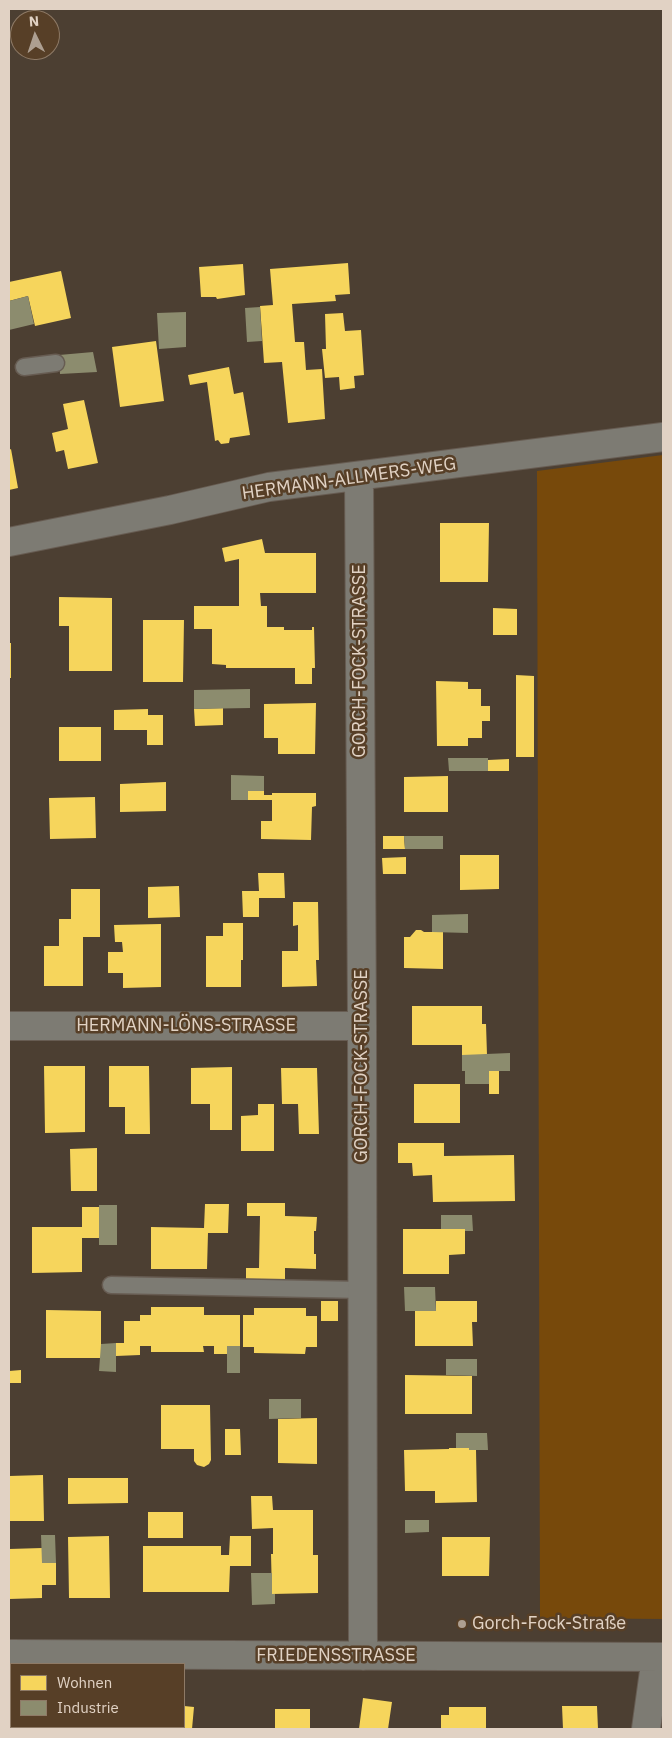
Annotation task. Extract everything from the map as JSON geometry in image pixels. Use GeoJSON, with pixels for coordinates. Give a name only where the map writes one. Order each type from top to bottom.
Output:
{"type":"FeatureCollection","features":[{"type":"Feature","properties":{"kind":"street","name":"HERMANN-ALLMERS-WEG"},"geometry":{"type":"LineString","coordinates":[[9,542],[170,510],[269,487],[663,437]]}},
{"type":"Feature","properties":{"kind":"street","name":"GORCH-FOCK-STRASSE"},"geometry":{"type":"LineString","coordinates":[[359,476],[363,1656]]}},
{"type":"Feature","properties":{"kind":"street","name":"HERMANN-LÖNS-STRASSE"},"geometry":{"type":"LineString","coordinates":[[9,1026],[362,1026]]}},
{"type":"Feature","properties":{"kind":"street","name":"FRIEDENSSTRASSE"},"geometry":{"type":"LineString","coordinates":[[9,1654],[39,1659],[363,1656],[660,1657]]}},
{"type":"Feature","properties":{"kind":"street"},"geometry":{"type":"LineString","coordinates":[[646,1729],[660,1657]]}},
{"type":"Feature","properties":{"kind":"lane"},"geometry":{"type":"LineString","coordinates":[[24,367],[56,363]]}},
{"type":"Feature","properties":{"kind":"lane"},"geometry":{"type":"LineString","coordinates":[[111,1285],[362,1290]]}},
{"type":"Feature","properties":{"kind":"shaded area"},"geometry":{"type":"Polygon","coordinates":[[[663,455],[663,1619],[540,1618],[537,471],[663,455]]]}},
{"type":"Feature","properties":{"kind":"building: Wohnen"},"geometry":{"type":"Polygon","coordinates":[[[348,263],[350,294],[335,295],[336,301],[292,304],[295,342],[304,342],[306,370],[322,369],[325,419],[288,423],[282,362],[264,363],[260,306],[273,305],[270,269],[348,263]]]}},
{"type":"Feature","properties":{"kind":"building: Wohnen"},"geometry":{"type":"Polygon","coordinates":[[[243,264],[245,295],[217,299],[216,297],[201,297],[199,267],[243,264]]]}},
{"type":"Feature","properties":{"kind":"building: Wohnen"},"geometry":{"type":"Polygon","coordinates":[[[61,271],[71,318],[35,326],[28,296],[9,301],[9,282],[61,271]]]}},
{"type":"Feature","properties":{"kind":"building: Wohnen"},"geometry":{"type":"Polygon","coordinates":[[[343,313],[345,331],[361,330],[364,375],[354,376],[355,388],[340,390],[339,377],[325,378],[322,349],[326,349],[325,314],[343,313]]]}},
{"type":"Feature","properties":{"kind":"building: Wohnen"},"geometry":{"type":"Polygon","coordinates":[[[156,341],[164,401],[120,407],[112,347],[156,341]]]}},
{"type":"Feature","properties":{"kind":"building: Wohnen"},"geometry":{"type":"Polygon","coordinates":[[[229,367],[234,394],[243,392],[250,435],[230,438],[229,443],[221,444],[218,440],[215,441],[207,382],[190,385],[188,375],[229,367]]]}},
{"type":"Feature","properties":{"kind":"building: Wohnen"},"geometry":{"type":"Polygon","coordinates":[[[84,400],[98,463],[68,469],[64,450],[56,452],[52,433],[68,429],[63,404],[84,400]]]}},
{"type":"Feature","properties":{"kind":"building: Wohnen"},"geometry":{"type":"Polygon","coordinates":[[[11,449],[18,488],[9,490],[9,450],[11,449]]]}},
{"type":"Feature","properties":{"kind":"building: Wohnen"},"geometry":{"type":"Polygon","coordinates":[[[440,523],[489,523],[488,582],[440,582],[440,523]]]}},
{"type":"Feature","properties":{"kind":"building: Wohnen"},"geometry":{"type":"Polygon","coordinates":[[[262,539],[265,553],[316,553],[316,593],[260,593],[261,606],[267,606],[267,627],[284,627],[284,630],[312,630],[312,627],[314,627],[315,668],[312,668],[312,684],[295,684],[295,668],[226,668],[226,665],[212,664],[212,629],[194,629],[194,606],[239,606],[239,559],[225,562],[222,548],[262,539]]]}},
{"type":"Feature","properties":{"kind":"building: Wohnen"},"geometry":{"type":"Polygon","coordinates":[[[59,597],[112,598],[112,671],[69,671],[69,626],[59,626],[59,597]]]}},
{"type":"Feature","properties":{"kind":"building: Wohnen"},"geometry":{"type":"Polygon","coordinates":[[[493,608],[517,609],[517,635],[493,635],[493,608]]]}},
{"type":"Feature","properties":{"kind":"building: Wohnen"},"geometry":{"type":"Polygon","coordinates":[[[143,620],[184,620],[183,682],[143,682],[143,620]]]}},
{"type":"Feature","properties":{"kind":"building: Wohnen"},"geometry":{"type":"Polygon","coordinates":[[[9,643],[11,643],[11,678],[9,678],[9,643]]]}},
{"type":"Feature","properties":{"kind":"building: Wohnen"},"geometry":{"type":"Polygon","coordinates":[[[516,675],[534,676],[534,757],[516,757],[516,675]]]}},
{"type":"Feature","properties":{"kind":"building: Wohnen"},"geometry":{"type":"Polygon","coordinates":[[[436,681],[468,682],[468,689],[481,689],[481,706],[490,706],[490,721],[482,721],[482,738],[468,738],[468,746],[437,746],[436,681]]]}},
{"type":"Feature","properties":{"kind":"building: Wohnen"},"geometry":{"type":"Polygon","coordinates":[[[316,703],[315,754],[278,754],[278,738],[264,738],[264,704],[316,703]]]}},
{"type":"Feature","properties":{"kind":"building: Wohnen"},"geometry":{"type":"Polygon","coordinates":[[[223,708],[223,725],[195,726],[194,709],[223,708]]]}},
{"type":"Feature","properties":{"kind":"building: Wohnen"},"geometry":{"type":"Polygon","coordinates":[[[148,709],[148,715],[163,715],[163,745],[147,745],[147,730],[114,730],[114,710],[148,709]]]}},
{"type":"Feature","properties":{"kind":"building: Wohnen"},"geometry":{"type":"Polygon","coordinates":[[[59,727],[101,727],[101,761],[59,761],[59,727]]]}},
{"type":"Feature","properties":{"kind":"building: Wohnen"},"geometry":{"type":"Polygon","coordinates":[[[509,759],[509,771],[488,771],[488,760],[509,759]]]}},
{"type":"Feature","properties":{"kind":"building: Wohnen"},"geometry":{"type":"Polygon","coordinates":[[[448,776],[448,812],[404,812],[404,777],[448,776]]]}},
{"type":"Feature","properties":{"kind":"building: Wohnen"},"geometry":{"type":"Polygon","coordinates":[[[166,782],[166,811],[120,812],[120,784],[166,782]]]}},
{"type":"Feature","properties":{"kind":"building: Wohnen"},"geometry":{"type":"Polygon","coordinates":[[[248,791],[264,791],[264,795],[272,795],[272,793],[316,793],[316,806],[312,807],[311,840],[261,839],[261,821],[272,821],[272,800],[248,800],[248,791]]]}},
{"type":"Feature","properties":{"kind":"building: Wohnen"},"geometry":{"type":"Polygon","coordinates":[[[95,797],[96,838],[50,839],[49,798],[95,797]]]}},
{"type":"Feature","properties":{"kind":"building: Wohnen"},"geometry":{"type":"Polygon","coordinates":[[[383,836],[404,836],[405,849],[383,849],[383,836]]]}},
{"type":"Feature","properties":{"kind":"building: Wohnen"},"geometry":{"type":"Polygon","coordinates":[[[460,855],[499,855],[499,889],[460,890],[460,855]]]}},
{"type":"Feature","properties":{"kind":"building: Wohnen"},"geometry":{"type":"Polygon","coordinates":[[[406,857],[406,874],[383,874],[382,858],[406,857]]]}},
{"type":"Feature","properties":{"kind":"building: Wohnen"},"geometry":{"type":"Polygon","coordinates":[[[258,873],[284,873],[285,898],[259,898],[259,917],[243,917],[242,891],[259,891],[258,873]]]}},
{"type":"Feature","properties":{"kind":"building: Wohnen"},"geometry":{"type":"Polygon","coordinates":[[[179,886],[180,917],[148,918],[148,887],[179,886]]]}},
{"type":"Feature","properties":{"kind":"building: Wohnen"},"geometry":{"type":"Polygon","coordinates":[[[71,889],[100,889],[100,937],[83,937],[83,986],[44,986],[44,946],[59,946],[59,919],[71,919],[71,889]]]}},
{"type":"Feature","properties":{"kind":"building: Wohnen"},"geometry":{"type":"Polygon","coordinates":[[[293,902],[318,902],[319,960],[316,960],[317,986],[282,987],[282,951],[298,951],[298,925],[293,926],[293,902]]]}},
{"type":"Feature","properties":{"kind":"building: Wohnen"},"geometry":{"type":"Polygon","coordinates":[[[223,923],[243,923],[241,987],[206,987],[206,936],[223,936],[223,923]]]}},
{"type":"Feature","properties":{"kind":"building: Wohnen"},"geometry":{"type":"Polygon","coordinates":[[[161,924],[161,987],[123,988],[123,973],[108,973],[108,952],[123,952],[122,942],[115,942],[114,925],[161,924]]]}},
{"type":"Feature","properties":{"kind":"building: Wohnen"},"geometry":{"type":"Polygon","coordinates":[[[416,930],[443,932],[443,969],[404,968],[404,937],[410,937],[416,930]]]}},
{"type":"Feature","properties":{"kind":"building: Wohnen"},"geometry":{"type":"Polygon","coordinates":[[[412,1006],[482,1006],[482,1024],[486,1024],[487,1055],[462,1055],[462,1045],[412,1045],[412,1006]]]}},
{"type":"Feature","properties":{"kind":"building: Wohnen"},"geometry":{"type":"Polygon","coordinates":[[[44,1066],[85,1066],[85,1132],[45,1133],[44,1066]]]}},
{"type":"Feature","properties":{"kind":"building: Wohnen"},"geometry":{"type":"Polygon","coordinates":[[[109,1066],[149,1066],[150,1134],[125,1134],[125,1107],[109,1107],[109,1066]]]}},
{"type":"Feature","properties":{"kind":"building: Wohnen"},"geometry":{"type":"Polygon","coordinates":[[[232,1067],[232,1130],[210,1130],[210,1104],[191,1104],[191,1068],[232,1067]]]}},
{"type":"Feature","properties":{"kind":"building: Wohnen"},"geometry":{"type":"Polygon","coordinates":[[[281,1068],[317,1068],[319,1134],[299,1134],[298,1104],[282,1104],[281,1068]]]}},
{"type":"Feature","properties":{"kind":"building: Wohnen"},"geometry":{"type":"Polygon","coordinates":[[[489,1071],[499,1071],[499,1094],[489,1094],[489,1071]]]}},
{"type":"Feature","properties":{"kind":"building: Wohnen"},"geometry":{"type":"Polygon","coordinates":[[[414,1084],[460,1084],[460,1123],[414,1123],[414,1084]]]}},
{"type":"Feature","properties":{"kind":"building: Wohnen"},"geometry":{"type":"Polygon","coordinates":[[[258,1104],[274,1104],[274,1151],[241,1151],[241,1116],[258,1115],[258,1104]]]}},
{"type":"Feature","properties":{"kind":"building: Wohnen"},"geometry":{"type":"Polygon","coordinates":[[[398,1143],[444,1143],[444,1156],[514,1155],[515,1201],[433,1202],[432,1175],[413,1176],[412,1163],[398,1163],[398,1143]]]}},
{"type":"Feature","properties":{"kind":"building: Wohnen"},"geometry":{"type":"Polygon","coordinates":[[[97,1148],[97,1191],[71,1191],[70,1149],[97,1148]]]}},
{"type":"Feature","properties":{"kind":"building: Wohnen"},"geometry":{"type":"Polygon","coordinates":[[[247,1203],[285,1203],[285,1216],[317,1217],[316,1231],[314,1231],[316,1269],[285,1268],[285,1282],[246,1282],[246,1268],[259,1268],[260,1216],[247,1216],[247,1203]]]}},
{"type":"Feature","properties":{"kind":"building: Wohnen"},"geometry":{"type":"Polygon","coordinates":[[[205,1204],[229,1204],[228,1233],[208,1233],[207,1269],[151,1269],[151,1227],[204,1228],[205,1204]]]}},
{"type":"Feature","properties":{"kind":"building: Wohnen"},"geometry":{"type":"Polygon","coordinates":[[[82,1207],[99,1207],[99,1238],[82,1238],[82,1272],[32,1273],[32,1227],[82,1227],[82,1207]]]}},
{"type":"Feature","properties":{"kind":"building: Wohnen"},"geometry":{"type":"Polygon","coordinates":[[[403,1229],[465,1229],[465,1254],[449,1255],[449,1274],[403,1274],[403,1229]]]}},
{"type":"Feature","properties":{"kind":"building: Wohnen"},"geometry":{"type":"Polygon","coordinates":[[[321,1301],[338,1301],[338,1321],[321,1321],[321,1301]]]}},
{"type":"Feature","properties":{"kind":"building: Wohnen"},"geometry":{"type":"Polygon","coordinates":[[[436,1301],[477,1301],[477,1322],[472,1322],[473,1346],[415,1346],[415,1311],[436,1311],[436,1301]]]}},
{"type":"Feature","properties":{"kind":"building: Wohnen"},"geometry":{"type":"Polygon","coordinates":[[[151,1307],[204,1307],[204,1315],[240,1315],[240,1346],[227,1346],[227,1354],[214,1354],[214,1346],[203,1346],[204,1352],[151,1352],[151,1346],[140,1346],[140,1355],[116,1356],[116,1343],[124,1343],[124,1321],[140,1321],[140,1315],[151,1315],[151,1307]]]}},
{"type":"Feature","properties":{"kind":"building: Wohnen"},"geometry":{"type":"Polygon","coordinates":[[[254,1308],[306,1308],[306,1316],[317,1316],[317,1347],[306,1347],[305,1354],[254,1353],[254,1347],[243,1347],[243,1315],[254,1315],[254,1308]]]}},
{"type":"Feature","properties":{"kind":"building: Wohnen"},"geometry":{"type":"Polygon","coordinates":[[[46,1310],[101,1311],[101,1358],[46,1358],[46,1310]]]}},
{"type":"Feature","properties":{"kind":"building: Wohnen"},"geometry":{"type":"Polygon","coordinates":[[[21,1370],[21,1383],[9,1383],[9,1371],[21,1370]]]}},
{"type":"Feature","properties":{"kind":"building: Wohnen"},"geometry":{"type":"Polygon","coordinates":[[[405,1375],[472,1376],[472,1414],[405,1414],[405,1375]]]}},
{"type":"Feature","properties":{"kind":"building: Wohnen"},"geometry":{"type":"Polygon","coordinates":[[[161,1405],[210,1405],[211,1460],[209,1464],[204,1467],[197,1465],[194,1461],[194,1449],[161,1449],[161,1405]]]}},
{"type":"Feature","properties":{"kind":"building: Wohnen"},"geometry":{"type":"Polygon","coordinates":[[[317,1418],[317,1464],[278,1463],[278,1419],[317,1418]]]}},
{"type":"Feature","properties":{"kind":"building: Wohnen"},"geometry":{"type":"Polygon","coordinates":[[[225,1429],[240,1429],[241,1455],[225,1455],[225,1429]]]}},
{"type":"Feature","properties":{"kind":"building: Wohnen"},"geometry":{"type":"Polygon","coordinates":[[[449,1448],[476,1450],[477,1502],[435,1503],[435,1491],[405,1491],[404,1450],[449,1448]]]}},
{"type":"Feature","properties":{"kind":"building: Wohnen"},"geometry":{"type":"Polygon","coordinates":[[[43,1475],[44,1521],[9,1521],[9,1476],[43,1475]]]}},
{"type":"Feature","properties":{"kind":"building: Wohnen"},"geometry":{"type":"Polygon","coordinates":[[[68,1478],[128,1478],[128,1503],[68,1504],[68,1478]]]}},
{"type":"Feature","properties":{"kind":"building: Wohnen"},"geometry":{"type":"Polygon","coordinates":[[[251,1496],[272,1496],[273,1510],[313,1510],[313,1555],[318,1555],[318,1593],[272,1594],[271,1554],[273,1554],[273,1528],[252,1529],[251,1496]]]}},
{"type":"Feature","properties":{"kind":"building: Wohnen"},"geometry":{"type":"Polygon","coordinates":[[[148,1512],[183,1512],[183,1538],[148,1538],[148,1512]]]}},
{"type":"Feature","properties":{"kind":"building: Wohnen"},"geometry":{"type":"Polygon","coordinates":[[[109,1536],[110,1598],[69,1598],[68,1537],[109,1536]]]}},
{"type":"Feature","properties":{"kind":"building: Wohnen"},"geometry":{"type":"Polygon","coordinates":[[[230,1536],[251,1536],[251,1566],[230,1566],[229,1592],[143,1592],[143,1546],[221,1546],[221,1555],[229,1555],[230,1536]]]}},
{"type":"Feature","properties":{"kind":"building: Wohnen"},"geometry":{"type":"Polygon","coordinates":[[[442,1537],[490,1537],[489,1576],[442,1576],[442,1537]]]}},
{"type":"Feature","properties":{"kind":"building: Wohnen"},"geometry":{"type":"Polygon","coordinates":[[[42,1548],[42,1563],[56,1563],[56,1585],[42,1585],[42,1598],[9,1599],[9,1549],[42,1548]]]}},
{"type":"Feature","properties":{"kind":"building: Wohnen"},"geometry":{"type":"Polygon","coordinates":[[[363,1698],[392,1702],[388,1729],[359,1729],[363,1698]]]}},
{"type":"Feature","properties":{"kind":"building: Wohnen"},"geometry":{"type":"Polygon","coordinates":[[[185,1706],[194,1707],[192,1729],[151,1729],[185,1728],[185,1706]]]}},
{"type":"Feature","properties":{"kind":"building: Wohnen"},"geometry":{"type":"Polygon","coordinates":[[[562,1706],[597,1706],[598,1729],[563,1729],[562,1706]]]}},
{"type":"Feature","properties":{"kind":"building: Wohnen"},"geometry":{"type":"Polygon","coordinates":[[[449,1707],[486,1707],[486,1729],[441,1729],[441,1715],[449,1715],[449,1707]]]}},
{"type":"Feature","properties":{"kind":"building: Wohnen"},"geometry":{"type":"Polygon","coordinates":[[[275,1709],[310,1709],[310,1729],[275,1729],[275,1709]]]}},
{"type":"Feature","properties":{"kind":"building: Wohnen"},"geometry":{"type":"Polygon","coordinates":[[[78,1728],[107,1728],[107,1729],[78,1728]]]}},
{"type":"Feature","properties":{"kind":"building: Industrie"},"geometry":{"type":"Polygon","coordinates":[[[28,296],[34,324],[9,330],[9,301],[28,296]]]}},
{"type":"Feature","properties":{"kind":"building: Industrie"},"geometry":{"type":"Polygon","coordinates":[[[260,307],[262,341],[247,342],[245,308],[260,307]]]}},
{"type":"Feature","properties":{"kind":"building: Industrie"},"geometry":{"type":"Polygon","coordinates":[[[186,312],[186,347],[159,349],[157,313],[186,312]]]}},
{"type":"Feature","properties":{"kind":"building: Industrie"},"geometry":{"type":"Polygon","coordinates":[[[93,352],[97,372],[60,374],[59,355],[93,352]]]}},
{"type":"Feature","properties":{"kind":"building: Industrie"},"geometry":{"type":"Polygon","coordinates":[[[250,689],[250,708],[194,709],[194,690],[250,689]]]}},
{"type":"Feature","properties":{"kind":"building: Industrie"},"geometry":{"type":"Polygon","coordinates":[[[448,758],[488,758],[488,771],[449,771],[448,758]]]}},
{"type":"Feature","properties":{"kind":"building: Industrie"},"geometry":{"type":"Polygon","coordinates":[[[231,775],[264,776],[264,791],[248,791],[248,800],[231,800],[231,775]]]}},
{"type":"Feature","properties":{"kind":"building: Industrie"},"geometry":{"type":"Polygon","coordinates":[[[404,836],[443,836],[443,849],[405,849],[404,836]]]}},
{"type":"Feature","properties":{"kind":"building: Industrie"},"geometry":{"type":"Polygon","coordinates":[[[468,914],[468,933],[432,932],[432,915],[468,914]]]}},
{"type":"Feature","properties":{"kind":"building: Industrie"},"geometry":{"type":"Polygon","coordinates":[[[510,1053],[510,1071],[489,1071],[489,1084],[465,1084],[465,1071],[462,1071],[462,1055],[510,1053]]]}},
{"type":"Feature","properties":{"kind":"building: Industrie"},"geometry":{"type":"Polygon","coordinates":[[[99,1205],[117,1205],[117,1245],[99,1245],[99,1205]]]}},
{"type":"Feature","properties":{"kind":"building: Industrie"},"geometry":{"type":"Polygon","coordinates":[[[441,1215],[472,1215],[473,1231],[441,1229],[441,1215]]]}},
{"type":"Feature","properties":{"kind":"building: Industrie"},"geometry":{"type":"Polygon","coordinates":[[[404,1287],[435,1287],[436,1311],[405,1311],[404,1287]]]}},
{"type":"Feature","properties":{"kind":"building: Industrie"},"geometry":{"type":"Polygon","coordinates":[[[116,1343],[116,1372],[99,1371],[101,1344],[116,1343]]]}},
{"type":"Feature","properties":{"kind":"building: Industrie"},"geometry":{"type":"Polygon","coordinates":[[[227,1346],[240,1346],[240,1373],[227,1373],[227,1346]]]}},
{"type":"Feature","properties":{"kind":"building: Industrie"},"geometry":{"type":"Polygon","coordinates":[[[446,1359],[477,1359],[477,1376],[446,1375],[446,1359]]]}},
{"type":"Feature","properties":{"kind":"building: Industrie"},"geometry":{"type":"Polygon","coordinates":[[[269,1399],[301,1399],[301,1418],[269,1419],[269,1399]]]}},
{"type":"Feature","properties":{"kind":"building: Industrie"},"geometry":{"type":"Polygon","coordinates":[[[456,1433],[487,1433],[488,1450],[456,1448],[456,1433]]]}},
{"type":"Feature","properties":{"kind":"building: Industrie"},"geometry":{"type":"Polygon","coordinates":[[[405,1520],[429,1520],[429,1532],[405,1533],[405,1520]]]}},
{"type":"Feature","properties":{"kind":"building: Industrie"},"geometry":{"type":"Polygon","coordinates":[[[41,1535],[55,1535],[56,1563],[42,1563],[41,1535]]]}},
{"type":"Feature","properties":{"kind":"building: Industrie"},"geometry":{"type":"Polygon","coordinates":[[[251,1573],[272,1573],[272,1594],[275,1594],[275,1604],[252,1605],[251,1573]]]}},
{"type":"Feature","properties":{"kind":"place","name":"Gorch-Fock-Straße"},"geometry":{"type":"Point","coordinates":[462,1624]}}]}
